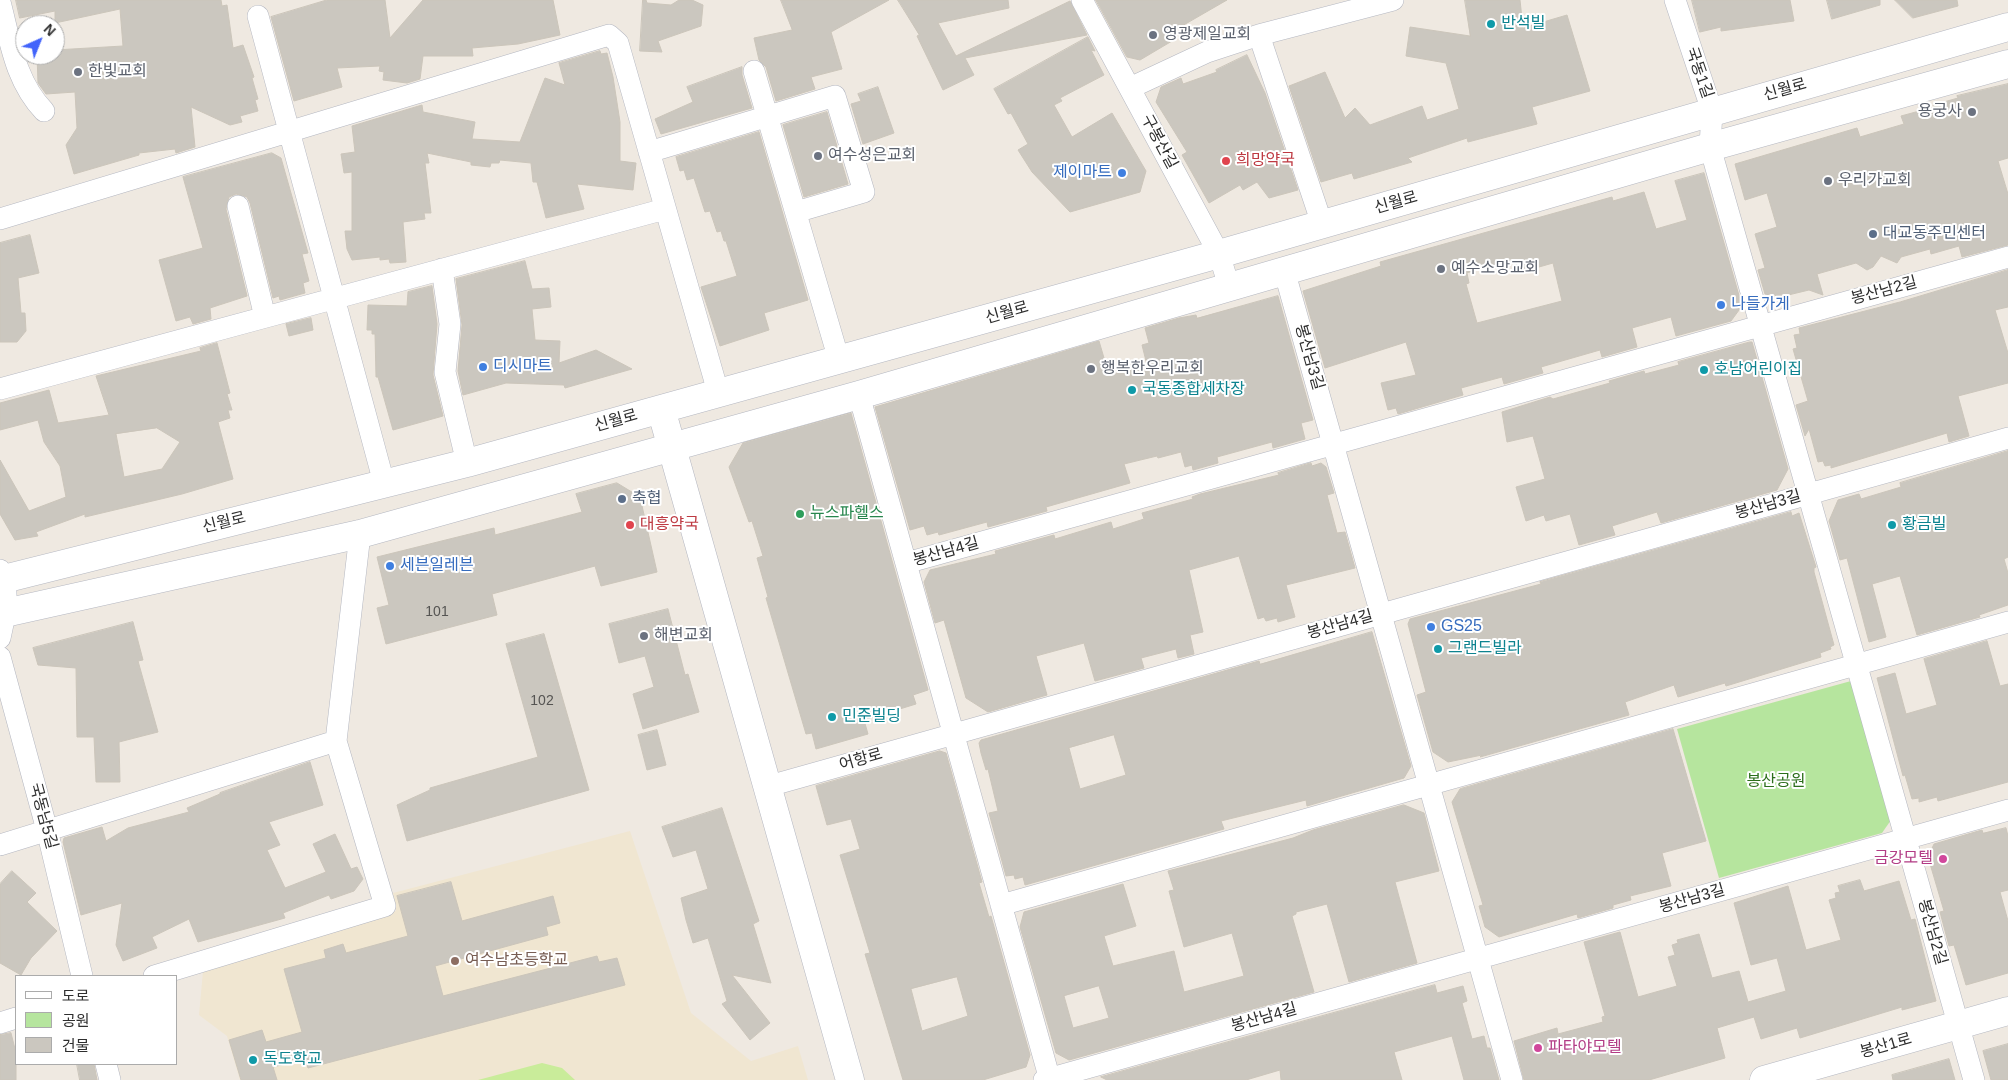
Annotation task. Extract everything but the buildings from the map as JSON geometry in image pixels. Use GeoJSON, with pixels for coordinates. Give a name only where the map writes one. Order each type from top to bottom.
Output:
{"type":"FeatureCollection","features":[{"type":"Feature","properties":{"kind":"street","name":"구봉산길"},"geometry":{"type":"LineString","coordinates":[[1082,0],[1219,254],[1229,286]]}},
{"type":"Feature","properties":{"kind":"street"},"geometry":{"type":"LineString","coordinates":[[1130,88],[1207,52],[1259,35],[1393,0]]}},
{"type":"Feature","properties":{"kind":"street","name":"국동1길"},"geometry":{"type":"LineString","coordinates":[[1675,0],[1712,111],[1710,147]]}},
{"type":"Feature","properties":{"kind":"street"},"geometry":{"type":"LineString","coordinates":[[0,2],[17,68],[25,87],[44,111]]}},
{"type":"Feature","properties":{"kind":"street"},"geometry":{"type":"LineString","coordinates":[[258,16],[384,483]]}},
{"type":"Feature","properties":{"kind":"street","name":"신월로"},"geometry":{"type":"LineString","coordinates":[[2,576],[467,463],[1219,254],[2008,27]]}},
{"type":"Feature","properties":{"kind":"street"},"geometry":{"type":"LineString","coordinates":[[1259,35],[1322,224]]}},
{"type":"Feature","properties":{"kind":"street"},"geometry":{"type":"LineString","coordinates":[[0,219],[609,36],[618,43],[718,392]]}},
{"type":"Feature","properties":{"kind":"street","name":"신월로"},"geometry":{"type":"LineString","coordinates":[[2,621],[360,534],[858,395],[1710,147],[2008,64]]}},
{"type":"Feature","properties":{"kind":"street"},"geometry":{"type":"LineString","coordinates":[[754,71],[839,360]]}},
{"type":"Feature","properties":{"kind":"street"},"geometry":{"type":"LineString","coordinates":[[649,152],[835,96],[864,192],[796,212]]}},
{"type":"Feature","properties":{"kind":"street","name":"봉산남2길"},"geometry":{"type":"LineString","coordinates":[[1710,147],[1974,1080]]}},
{"type":"Feature","properties":{"kind":"street"},"geometry":{"type":"LineString","coordinates":[[238,206],[265,316]]}},
{"type":"Feature","properties":{"kind":"street"},"geometry":{"type":"LineString","coordinates":[[0,389],[665,209]]}},
{"type":"Feature","properties":{"kind":"street","name":"봉산남2길"},"geometry":{"type":"LineString","coordinates":[[1761,325],[2008,257]]}},
{"type":"Feature","properties":{"kind":"street"},"geometry":{"type":"LineString","coordinates":[[442,269],[450,324],[445,372],[467,463]]}},
{"type":"Feature","properties":{"kind":"street","name":"봉산남3길"},"geometry":{"type":"LineString","coordinates":[[1284,270],[1512,1080]]}},
{"type":"Feature","properties":{"kind":"street"},"geometry":{"type":"LineString","coordinates":[[1333,444],[1761,325]]}},
{"type":"Feature","properties":{"kind":"street","name":"봉산남4길"},"geometry":{"type":"LineString","coordinates":[[858,395],[1048,1079],[1478,959]]}},
{"type":"Feature","properties":{"kind":"street"},"geometry":{"type":"LineString","coordinates":[[661,409],[769,786],[850,1080]]}},
{"type":"Feature","properties":{"kind":"street"},"geometry":{"type":"LineString","coordinates":[[1808,494],[2008,438]]}},
{"type":"Feature","properties":{"kind":"street","name":"봉산남4길"},"geometry":{"type":"LineString","coordinates":[[906,563],[1333,444]]}},
{"type":"Feature","properties":{"kind":"street","name":"봉산남3길"},"geometry":{"type":"LineString","coordinates":[[1381,614],[1808,494]]}},
{"type":"Feature","properties":{"kind":"street"},"geometry":{"type":"LineString","coordinates":[[157,975],[385,906],[336,741],[360,534]]}},
{"type":"Feature","properties":{"kind":"street"},"geometry":{"type":"LineString","coordinates":[[2,576],[2,621]]}},
{"type":"Feature","properties":{"kind":"street","name":"봉산남4길"},"geometry":{"type":"LineString","coordinates":[[953,734],[1381,614]]}},
{"type":"Feature","properties":{"kind":"street"},"geometry":{"type":"LineString","coordinates":[[1001,906],[2008,622]]}},
{"type":"Feature","properties":{"kind":"street","name":"국동남5길"},"geometry":{"type":"LineString","coordinates":[[0,657],[82,975]]}},
{"type":"Feature","properties":{"kind":"street","name":"어항로"},"geometry":{"type":"LineString","coordinates":[[769,786],[953,734]]}},
{"type":"Feature","properties":{"kind":"street"},"geometry":{"type":"LineString","coordinates":[[0,844],[336,741]]}},
{"type":"Feature","properties":{"kind":"street"},"geometry":{"type":"LineString","coordinates":[[1906,839],[2008,810]]}},
{"type":"Feature","properties":{"kind":"street","name":"봉산남3길"},"geometry":{"type":"LineString","coordinates":[[1478,959],[1906,839]]}},
{"type":"Feature","properties":{"kind":"street","name":"봉산1로"},"geometry":{"type":"LineString","coordinates":[[1764,1080],[2008,1011]]}},
{"type":"Feature","properties":{"kind":"street"},"geometry":{"type":"LineString","coordinates":[[0,1023],[15,1018]]}},
{"type":"Feature","properties":{"kind":"street"},"geometry":{"type":"LineString","coordinates":[[106,1065],[110,1080]]}},
{"type":"Feature","properties":{"kind":"shaded area","name":"여수남초등학교"},"geometry":{"type":"Polygon","coordinates":[[[630,831],[691,1013],[751,1061],[798,1046],[808,1080],[240,1080],[227,1036],[199,1015],[203,971],[396,911],[393,893],[630,831]]]}},
{"type":"Feature","properties":{"kind":"green space","name":"봉산공원"},"geometry":{"type":"Polygon","coordinates":[[[1851,681],[1891,820],[1882,833],[1719,878],[1677,729],[1851,681]]]}},
{"type":"Feature","properties":{"kind":"green space"},"geometry":{"type":"Polygon","coordinates":[[[542,1063],[562,1068],[575,1080],[478,1080],[542,1063]]]}},
{"type":"Feature","properties":{"kind":"place","name":"반석빌"},"geometry":{"type":"Point","coordinates":[1491,24]}},
{"type":"Feature","properties":{"kind":"place","name":"영광제일교회"},"geometry":{"type":"Point","coordinates":[1153,35]}},
{"type":"Feature","properties":{"kind":"place","name":"한빛교회"},"geometry":{"type":"Point","coordinates":[78,72]}},
{"type":"Feature","properties":{"kind":"place","name":"용궁사"},"geometry":{"type":"Point","coordinates":[1972,112]}},
{"type":"Feature","properties":{"kind":"place","name":"여수성은교회"},"geometry":{"type":"Point","coordinates":[818,156]}},
{"type":"Feature","properties":{"kind":"place","name":"희망약국"},"geometry":{"type":"Point","coordinates":[1226,161]}},
{"type":"Feature","properties":{"kind":"place","name":"제이마트"},"geometry":{"type":"Point","coordinates":[1122,173]}},
{"type":"Feature","properties":{"kind":"place","name":"우리가교회"},"geometry":{"type":"Point","coordinates":[1828,181]}},
{"type":"Feature","properties":{"kind":"place","name":"대교동주민센터"},"geometry":{"type":"Point","coordinates":[1873,234]}},
{"type":"Feature","properties":{"kind":"place","name":"예수소망교회"},"geometry":{"type":"Point","coordinates":[1441,269]}},
{"type":"Feature","properties":{"kind":"place","name":"나들가게"},"geometry":{"type":"Point","coordinates":[1721,305]}},
{"type":"Feature","properties":{"kind":"place","name":"디시마트"},"geometry":{"type":"Point","coordinates":[483,367]}},
{"type":"Feature","properties":{"kind":"place","name":"행복한우리교회"},"geometry":{"type":"Point","coordinates":[1091,369]}},
{"type":"Feature","properties":{"kind":"place","name":"호남어린이집"},"geometry":{"type":"Point","coordinates":[1704,370]}},
{"type":"Feature","properties":{"kind":"place","name":"국동종합세차장"},"geometry":{"type":"Point","coordinates":[1132,390]}},
{"type":"Feature","properties":{"kind":"place","name":"축협"},"geometry":{"type":"Point","coordinates":[622,499]}},
{"type":"Feature","properties":{"kind":"place","name":"뉴스파헬스"},"geometry":{"type":"Point","coordinates":[800,514]}},
{"type":"Feature","properties":{"kind":"place","name":"대흥약국"},"geometry":{"type":"Point","coordinates":[630,525]}},
{"type":"Feature","properties":{"kind":"place","name":"황금빌"},"geometry":{"type":"Point","coordinates":[1892,525]}},
{"type":"Feature","properties":{"kind":"place","name":"세븐일레븐"},"geometry":{"type":"Point","coordinates":[390,566]}},
{"type":"Feature","properties":{"kind":"place","name":"GS25"},"geometry":{"type":"Point","coordinates":[1431,627]}},
{"type":"Feature","properties":{"kind":"place","name":"해변교회"},"geometry":{"type":"Point","coordinates":[644,636]}},
{"type":"Feature","properties":{"kind":"place","name":"그랜드빌라"},"geometry":{"type":"Point","coordinates":[1438,649]}},
{"type":"Feature","properties":{"kind":"place","name":"민준빌딩"},"geometry":{"type":"Point","coordinates":[832,717]}},
{"type":"Feature","properties":{"kind":"place","name":"금강모텔"},"geometry":{"type":"Point","coordinates":[1943,859]}},
{"type":"Feature","properties":{"kind":"place","name":"여수남초등학교"},"geometry":{"type":"Point","coordinates":[455,961]}},
{"type":"Feature","properties":{"kind":"place","name":"파타야모텔"},"geometry":{"type":"Point","coordinates":[1538,1048]}},
{"type":"Feature","properties":{"kind":"place","name":"독도학교"},"geometry":{"type":"Point","coordinates":[253,1060]}}]}
